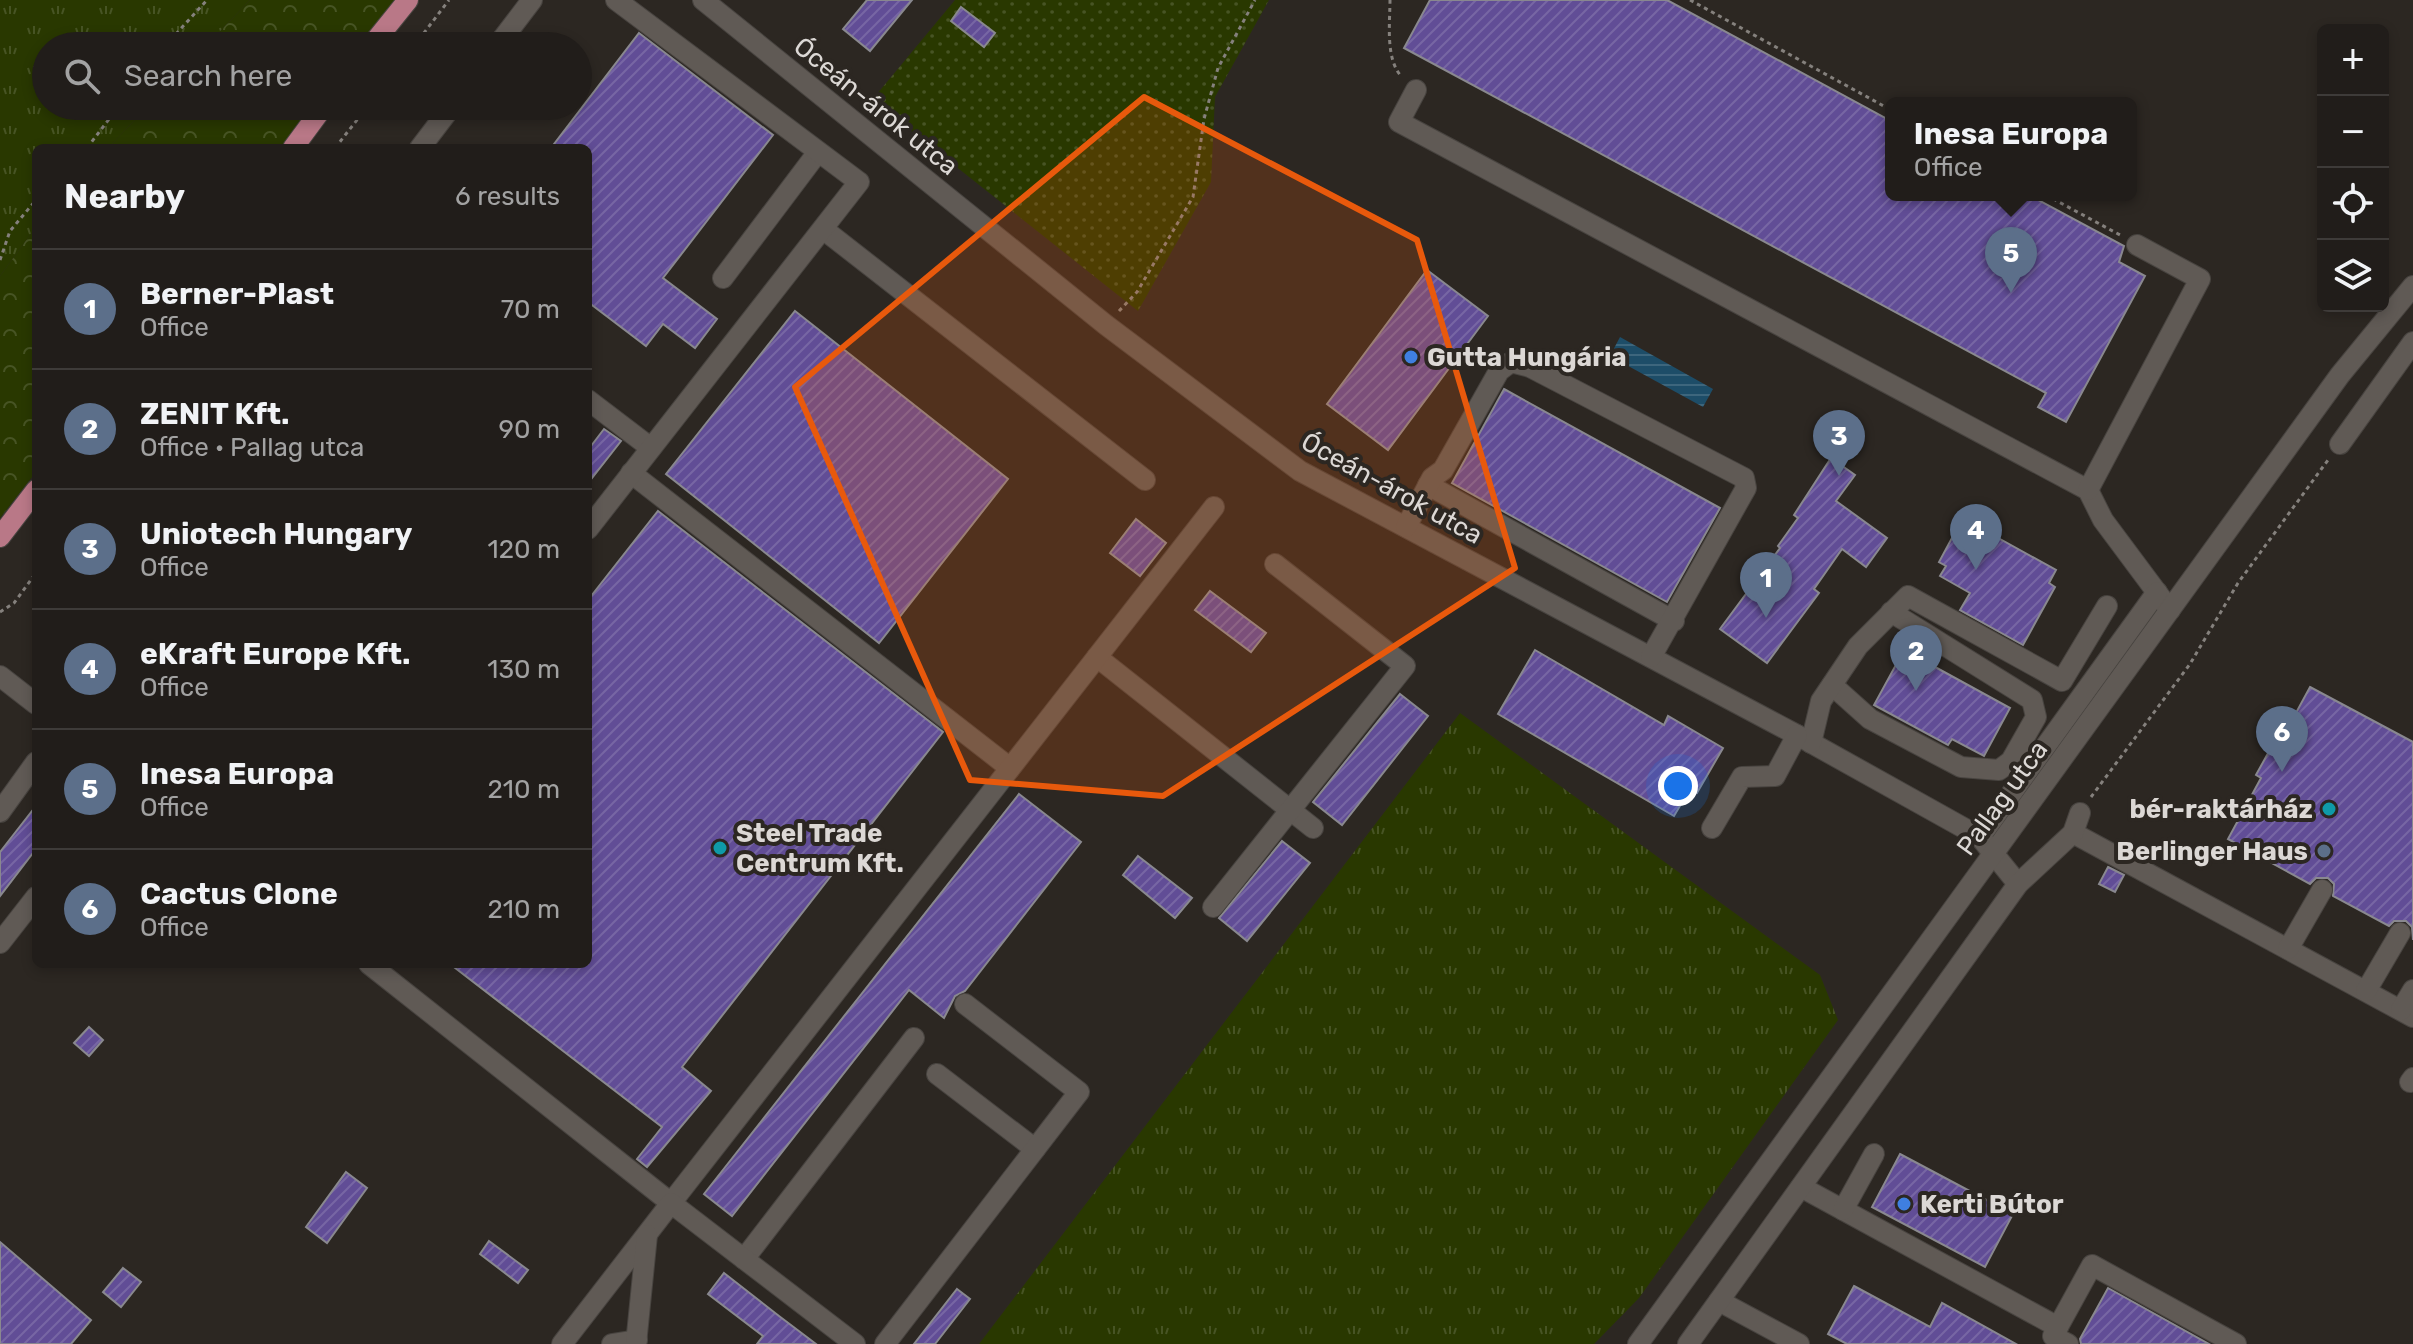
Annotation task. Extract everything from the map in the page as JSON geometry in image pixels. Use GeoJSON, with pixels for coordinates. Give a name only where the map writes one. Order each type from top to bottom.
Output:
{"type":"FeatureCollection","features":[{"type":"Feature","properties":{"kind":"main road"},"geometry":{"type":"LineString","coordinates":[[382,32],[408,0]]}},
{"type":"Feature","properties":{"kind":"main road"},"geometry":{"type":"LineString","coordinates":[[296,144],[314,120]]}},
{"type":"Feature","properties":{"kind":"main road"},"geometry":{"type":"LineString","coordinates":[[0,537],[32,495]]}},
{"type":"Feature","properties":{"kind":"street"},"geometry":{"type":"LineString","coordinates":[[508,32],[532,0]]}},
{"type":"Feature","properties":{"kind":"street"},"geometry":{"type":"LineString","coordinates":[[592,524],[859,182],[616,0]]}},
{"type":"Feature","properties":{"kind":"street","name":"Óceán-árok utca"},"geometry":{"type":"LineString","coordinates":[[703,0],[1106,325],[1300,471],[1804,739],[1980,837],[2018,884]]}},
{"type":"Feature","properties":{"kind":"street"},"geometry":{"type":"LineString","coordinates":[[1416,90],[1399,122],[2088,490],[2103,520],[2170,610]]}},
{"type":"Feature","properties":{"kind":"street"},"geometry":{"type":"LineString","coordinates":[[423,144],[441,120]]}},
{"type":"Feature","properties":{"kind":"street"},"geometry":{"type":"LineString","coordinates":[[723,278],[818,152]]}},
{"type":"Feature","properties":{"kind":"street"},"geometry":{"type":"LineString","coordinates":[[823,229],[1145,480]]}},
{"type":"Feature","properties":{"kind":"street"},"geometry":{"type":"LineString","coordinates":[[2088,490],[2200,279],[2137,245]]}},
{"type":"Feature","properties":{"kind":"street","name":"Pallag utca"},"geometry":{"type":"LineString","coordinates":[[1638,1344],[2340,375],[2413,286]]}},
{"type":"Feature","properties":{"kind":"street"},"geometry":{"type":"LineString","coordinates":[[2340,444],[2413,342]]}},
{"type":"Feature","properties":{"kind":"street"},"geometry":{"type":"LineString","coordinates":[[1406,527],[1428,485],[1443,470],[1499,371],[1511,362],[1530,367],[1744,478],[1746,488],[1674,621],[1651,657]]}},
{"type":"Feature","properties":{"kind":"street"},"geometry":{"type":"LineString","coordinates":[[592,403],[651,448]]}},
{"type":"Feature","properties":{"kind":"street"},"geometry":{"type":"LineString","coordinates":[[631,473],[1010,768]]}},
{"type":"Feature","properties":{"kind":"street"},"geometry":{"type":"LineString","coordinates":[[1428,485],[1674,621]]}},
{"type":"Feature","properties":{"kind":"street"},"geometry":{"type":"LineString","coordinates":[[562,1344],[1214,507]]}},
{"type":"Feature","properties":{"kind":"street"},"geometry":{"type":"LineString","coordinates":[[1213,907],[1405,666],[1275,564]]}},
{"type":"Feature","properties":{"kind":"street"},"geometry":{"type":"LineString","coordinates":[[1980,837],[2157,592]]}},
{"type":"Feature","properties":{"kind":"street"},"geometry":{"type":"LineString","coordinates":[[1712,828],[1742,777],[1775,776],[1804,739],[1821,701],[1858,646],[1908,596],[2062,681],[2107,606]]}},
{"type":"Feature","properties":{"kind":"street"},"geometry":{"type":"LineString","coordinates":[[1832,685],[1870,719],[1961,767],[1999,770],[2011,761],[2036,717],[2032,700],[1891,612]]}},
{"type":"Feature","properties":{"kind":"street"},"geometry":{"type":"LineString","coordinates":[[1097,657],[1313,828]]}},
{"type":"Feature","properties":{"kind":"street"},"geometry":{"type":"LineString","coordinates":[[0,676],[32,701]]}},
{"type":"Feature","properties":{"kind":"street"},"geometry":{"type":"LineString","coordinates":[[0,812],[32,768]]}},
{"type":"Feature","properties":{"kind":"street"},"geometry":{"type":"LineString","coordinates":[[1693,1342],[1719,1301],[2018,884],[2073,833],[2080,813]]}},
{"type":"Feature","properties":{"kind":"street"},"geometry":{"type":"LineString","coordinates":[[2073,833],[2407,1014],[2413,990]]}},
{"type":"Feature","properties":{"kind":"street"},"geometry":{"type":"LineString","coordinates":[[2288,949],[2322,890]]}},
{"type":"Feature","properties":{"kind":"street"},"geometry":{"type":"LineString","coordinates":[[0,943],[32,902]]}},
{"type":"Feature","properties":{"kind":"street"},"geometry":{"type":"LineString","coordinates":[[2366,991],[2400,933]]}},
{"type":"Feature","properties":{"kind":"street"},"geometry":{"type":"LineString","coordinates":[[374,968],[855,1344]]}},
{"type":"Feature","properties":{"kind":"street"},"geometry":{"type":"LineString","coordinates":[[885,1344],[1079,1092],[965,1004]]}},
{"type":"Feature","properties":{"kind":"street"},"geometry":{"type":"LineString","coordinates":[[744,1259],[914,1038]]}},
{"type":"Feature","properties":{"kind":"street"},"geometry":{"type":"LineString","coordinates":[[937,1074],[1035,1149]]}},
{"type":"Feature","properties":{"kind":"street"},"geometry":{"type":"LineString","coordinates":[[1843,1210],[1874,1154]]}},
{"type":"Feature","properties":{"kind":"street"},"geometry":{"type":"LineString","coordinates":[[1801,1187],[2063,1336],[2092,1265],[2236,1344]]}},
{"type":"Feature","properties":{"kind":"street"},"geometry":{"type":"LineString","coordinates":[[612,1344],[637,1342],[647,1235]]}},
{"type":"Feature","properties":{"kind":"street"},"geometry":{"type":"LineString","coordinates":[[1719,1301],[1799,1344]]}},
{"type":"Feature","properties":{"kind":"path"},"geometry":{"type":"LineString","coordinates":[[178,32],[207,0]]}},
{"type":"Feature","properties":{"kind":"path"},"geometry":{"type":"LineString","coordinates":[[425,32],[449,0]]}},
{"type":"Feature","properties":{"kind":"path"},"geometry":{"type":"LineString","coordinates":[[1106,325],[1137,292],[1193,197],[1204,119],[1218,68],[1255,0]]}},
{"type":"Feature","properties":{"kind":"path"},"geometry":{"type":"LineString","coordinates":[[1390,0],[1389,37],[1397,73],[1416,90]]}},
{"type":"Feature","properties":{"kind":"path"},"geometry":{"type":"LineString","coordinates":[[1690,0],[1885,107]]}},
{"type":"Feature","properties":{"kind":"path"},"geometry":{"type":"LineString","coordinates":[[90,144],[108,120]]}},
{"type":"Feature","properties":{"kind":"path"},"geometry":{"type":"LineString","coordinates":[[338,144],[357,120]]}},
{"type":"Feature","properties":{"kind":"path"},"geometry":{"type":"LineString","coordinates":[[2057,201],[2137,245]]}},
{"type":"Feature","properties":{"kind":"path"},"geometry":{"type":"LineString","coordinates":[[0,260],[10,231],[32,205]]}},
{"type":"Feature","properties":{"kind":"path"},"geometry":{"type":"LineString","coordinates":[[2080,813],[2190,664],[2238,583],[2340,444]]}},
{"type":"Feature","properties":{"kind":"path"},"geometry":{"type":"LineString","coordinates":[[0,612],[14,603],[32,578]]}},
{"type":"Feature","properties":{"kind":"highlighted area"},"geometry":{"type":"Polygon","coordinates":[[[1144,97],[1417,240],[1515,568],[1163,796],[970,780],[795,387],[1144,97]]]}},
{"type":"Feature","properties":{"kind":"green space"},"geometry":{"type":"Polygon","coordinates":[[[0,0],[250,0],[219,32],[32,32],[32,120],[135,120],[112,144],[32,144],[32,232],[0,276],[0,0]]]}},
{"type":"Feature","properties":{"kind":"green space"},"geometry":{"type":"Polygon","coordinates":[[[250,0],[408,0],[383,32],[219,32],[250,0]]]}},
{"type":"Feature","properties":{"kind":"green space"},"geometry":{"type":"Polygon","coordinates":[[[955,0],[1269,0],[1215,97],[1211,182],[1138,311],[872,100],[955,0]]]}},
{"type":"Feature","properties":{"kind":"green space"},"geometry":{"type":"Polygon","coordinates":[[[135,120],[314,120],[295,144],[112,144],[135,120]]]}},
{"type":"Feature","properties":{"kind":"green space"},"geometry":{"type":"Polygon","coordinates":[[[32,232],[32,477],[0,518],[0,276],[32,232]]]}},
{"type":"Feature","properties":{"kind":"green space"},"geometry":{"type":"Polygon","coordinates":[[[1460,713],[1820,975],[1838,1020],[1639,1298],[1594,1344],[979,1344],[1460,713]]]}},
{"type":"Feature","properties":{"kind":"water"},"geometry":{"type":"Polygon","coordinates":[[[1620,337],[1713,389],[1703,407],[1610,356],[1620,337]]]}},
{"type":"Feature","properties":{"kind":"building"},"geometry":{"type":"Polygon","coordinates":[[[867,0],[912,0],[870,51],[843,29],[867,0]]]}},
{"type":"Feature","properties":{"kind":"building"},"geometry":{"type":"Polygon","coordinates":[[[1430,0],[1667,0],[1885,118],[1885,201],[2040,201],[2124,246],[2119,262],[2145,276],[2066,422],[2038,407],[2046,393],[1404,48],[1430,0]]]}},
{"type":"Feature","properties":{"kind":"building"},"geometry":{"type":"Polygon","coordinates":[[[961,7],[995,33],[984,47],[951,21],[961,7]]]}},
{"type":"Feature","properties":{"kind":"building"},"geometry":{"type":"Polygon","coordinates":[[[639,33],[773,135],[663,278],[717,319],[695,348],[663,324],[646,346],[592,305],[592,144],[554,144],[572,120],[592,120],[592,94],[639,33]]]}},
{"type":"Feature","properties":{"kind":"building"},"geometry":{"type":"Polygon","coordinates":[[[1427,270],[1488,316],[1388,450],[1327,404],[1427,270]]]}},
{"type":"Feature","properties":{"kind":"building"},"geometry":{"type":"Polygon","coordinates":[[[795,311],[1008,479],[879,643],[666,474],[795,311]]]}},
{"type":"Feature","properties":{"kind":"building"},"geometry":{"type":"Polygon","coordinates":[[[1504,389],[1720,508],[1667,602],[1452,483],[1504,389]]]}},
{"type":"Feature","properties":{"kind":"building"},"geometry":{"type":"Polygon","coordinates":[[[604,429],[621,441],[592,478],[592,445],[604,429]]]}},
{"type":"Feature","properties":{"kind":"building"},"geometry":{"type":"Polygon","coordinates":[[[1831,458],[1855,475],[1836,501],[1887,538],[1866,567],[1842,549],[1814,589],[1819,593],[1767,663],[1720,629],[1780,548],[1778,546],[1798,518],[1794,515],[1831,458]]]}},
{"type":"Feature","properties":{"kind":"building","name":"Steel Trade Centrum Kft."},"geometry":{"type":"Polygon","coordinates":[[[658,511],[943,732],[682,1067],[711,1091],[647,1167],[637,1159],[662,1127],[455,968],[592,968],[592,595],[658,511]]]}},
{"type":"Feature","properties":{"kind":"building"},"geometry":{"type":"Polygon","coordinates":[[[1136,519],[1166,543],[1140,576],[1110,553],[1136,519]]]}},
{"type":"Feature","properties":{"kind":"building"},"geometry":{"type":"Polygon","coordinates":[[[1973,524],[2056,570],[2049,583],[2055,587],[2023,645],[1960,610],[1970,593],[1940,576],[1946,566],[1939,562],[1953,536],[1964,542],[1973,524]]]}},
{"type":"Feature","properties":{"kind":"building"},"geometry":{"type":"Polygon","coordinates":[[[1210,591],[1266,633],[1251,652],[1195,610],[1210,591]]]}},
{"type":"Feature","properties":{"kind":"building"},"geometry":{"type":"Polygon","coordinates":[[[1535,650],[1664,725],[1668,716],[1723,748],[1697,793],[1690,789],[1674,816],[1498,714],[1535,650]]]}},
{"type":"Feature","properties":{"kind":"building"},"geometry":{"type":"Polygon","coordinates":[[[1904,650],[2010,708],[1984,756],[1952,739],[1948,745],[1874,705],[1904,650]]]}},
{"type":"Feature","properties":{"kind":"building","name":"bér-raktárház"},"geometry":{"type":"Polygon","coordinates":[[[2310,687],[2413,742],[2413,940],[2412,927],[2406,921],[2394,921],[2389,926],[2333,896],[2334,884],[2328,878],[2316,878],[2310,884],[2228,839],[2261,778],[2256,775],[2272,746],[2277,748],[2310,687]]]}},
{"type":"Feature","properties":{"kind":"building"},"geometry":{"type":"Polygon","coordinates":[[[1400,694],[1428,716],[1342,825],[1313,802],[1400,694]]]}},
{"type":"Feature","properties":{"kind":"building"},"geometry":{"type":"Polygon","coordinates":[[[1019,794],[1081,842],[965,991],[955,996],[944,1018],[909,990],[732,1216],[704,1194],[1019,794]]]}},
{"type":"Feature","properties":{"kind":"building"},"geometry":{"type":"Polygon","coordinates":[[[32,811],[32,854],[0,896],[0,852],[32,811]]]}},
{"type":"Feature","properties":{"kind":"building"},"geometry":{"type":"Polygon","coordinates":[[[1282,841],[1310,863],[1247,941],[1219,918],[1282,841]]]}},
{"type":"Feature","properties":{"kind":"building"},"geometry":{"type":"Polygon","coordinates":[[[1138,856],[1192,898],[1175,918],[1123,875],[1138,856]]]}},
{"type":"Feature","properties":{"kind":"building"},"geometry":{"type":"Polygon","coordinates":[[[2108,867],[2124,875],[2115,892],[2099,884],[2108,867]]]}},
{"type":"Feature","properties":{"kind":"building"},"geometry":{"type":"Polygon","coordinates":[[[89,1027],[103,1040],[89,1056],[74,1043],[89,1027]]]}},
{"type":"Feature","properties":{"kind":"building"},"geometry":{"type":"Polygon","coordinates":[[[1900,1154],[2013,1214],[1985,1267],[1872,1207],[1900,1154]]]}},
{"type":"Feature","properties":{"kind":"building"},"geometry":{"type":"Polygon","coordinates":[[[346,1172],[367,1188],[327,1243],[306,1227],[346,1172]]]}},
{"type":"Feature","properties":{"kind":"building"},"geometry":{"type":"Polygon","coordinates":[[[489,1241],[528,1270],[518,1283],[480,1254],[489,1241]]]}},
{"type":"Feature","properties":{"kind":"building"},"geometry":{"type":"Polygon","coordinates":[[[0,1242],[91,1320],[71,1344],[0,1344],[0,1242]]]}},
{"type":"Feature","properties":{"kind":"building"},"geometry":{"type":"Polygon","coordinates":[[[123,1268],[141,1282],[121,1307],[103,1292],[123,1268]]]}},
{"type":"Feature","properties":{"kind":"building"},"geometry":{"type":"Polygon","coordinates":[[[724,1273],[816,1344],[757,1344],[763,1336],[708,1294],[724,1273]]]}},
{"type":"Feature","properties":{"kind":"building"},"geometry":{"type":"Polygon","coordinates":[[[1854,1286],[1930,1327],[1942,1303],[2016,1344],[1847,1344],[1828,1334],[1854,1286]]]}},
{"type":"Feature","properties":{"kind":"building"},"geometry":{"type":"Polygon","coordinates":[[[2108,1288],[2209,1344],[2081,1344],[2080,1339],[2108,1288]]]}},
{"type":"Feature","properties":{"kind":"building"},"geometry":{"type":"Polygon","coordinates":[[[957,1289],[970,1299],[935,1344],[914,1344],[957,1289]]]}},
{"type":"Feature","properties":{"kind":"place","name":"Inesa Europa"},"geometry":{"type":"Point","coordinates":[2011,293]}},
{"type":"Feature","properties":{"kind":"place","name":"Gutta Hungária"},"geometry":{"type":"Point","coordinates":[1411,357]}},
{"type":"Feature","properties":{"kind":"place","name":"Uniotech Hungary"},"geometry":{"type":"Point","coordinates":[1839,476]}},
{"type":"Feature","properties":{"kind":"place","name":"eKraft Europe Kft."},"geometry":{"type":"Point","coordinates":[1976,570]}},
{"type":"Feature","properties":{"kind":"place","name":"Berner-Plast"},"geometry":{"type":"Point","coordinates":[1766,618]}},
{"type":"Feature","properties":{"kind":"place","name":"ZENIT Kft."},"geometry":{"type":"Point","coordinates":[1916,691]}},
{"type":"Feature","properties":{"kind":"place","name":"Cactus Clone"},"geometry":{"type":"Point","coordinates":[2282,772]}},
{"type":"Feature","properties":{"kind":"place","name":"bér-raktárház"},"geometry":{"type":"Point","coordinates":[2329,809]}},
{"type":"Feature","properties":{"kind":"place","name":"Steel Trade Centrum Kft."},"geometry":{"type":"Point","coordinates":[720,848]}},
{"type":"Feature","properties":{"kind":"place","name":"Berlinger Haus"},"geometry":{"type":"Point","coordinates":[2324,851]}},
{"type":"Feature","properties":{"kind":"place","name":"Kerti Bútor"},"geometry":{"type":"Point","coordinates":[1904,1204]}}]}
